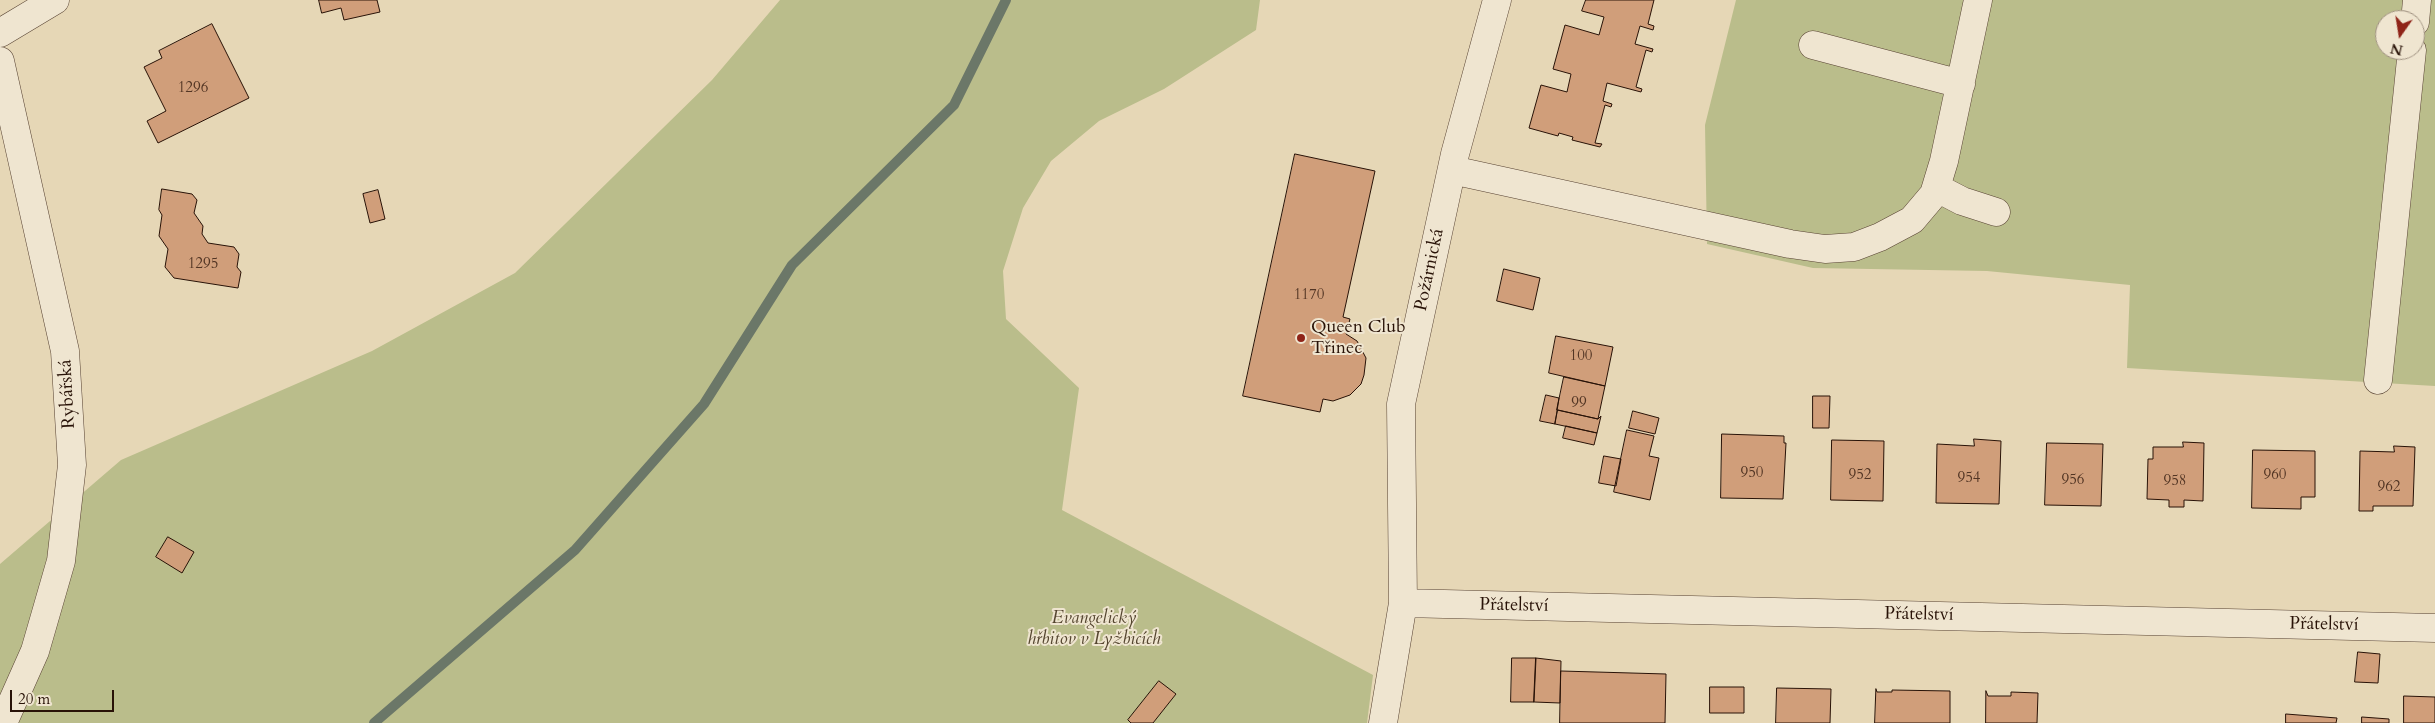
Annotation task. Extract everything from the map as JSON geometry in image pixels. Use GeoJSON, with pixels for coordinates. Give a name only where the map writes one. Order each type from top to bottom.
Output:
{"type":"FeatureCollection","features":[{"type":"Feature","properties":{"kind":"street"},"geometry":{"type":"LineString","coordinates":[[0,33],[55,0]]}},
{"type":"Feature","properties":{"kind":"street","name":"Požárnická"},"geometry":{"type":"LineString","coordinates":[[1384,723],[1403,603],[1401,404],[1452,170],[1497,0]]}},
{"type":"Feature","properties":{"kind":"street"},"geometry":{"type":"LineString","coordinates":[[1452,170],[1790,244],[1825,250],[1854,247],[1880,237],[1912,220],[1937,188],[1978,0]]}},
{"type":"Feature","properties":{"kind":"street"},"geometry":{"type":"LineString","coordinates":[[1813,46],[1961,84]]}},
{"type":"Feature","properties":{"kind":"street"},"geometry":{"type":"LineString","coordinates":[[2378,380],[2411,60]]}},
{"type":"Feature","properties":{"kind":"street","name":"Rybářská"},"geometry":{"type":"LineString","coordinates":[[0,61],[65,351],[72,465],[61,561],[35,651],[3,723]]}},
{"type":"Feature","properties":{"kind":"street"},"geometry":{"type":"LineString","coordinates":[[1937,188],[1962,201],[1996,212]]}},
{"type":"Feature","properties":{"kind":"street","name":"Přátelství"},"geometry":{"type":"LineString","coordinates":[[1403,603],[2435,628]]}},
{"type":"Feature","properties":{"kind":"green space","name":"Evangelický hřbitov v Lyžbicích"},"geometry":{"type":"Polygon","coordinates":[[[780,0],[1260,0],[1256,30],[1164,89],[1099,121],[1051,161],[1023,208],[1003,271],[1006,319],[1079,388],[1062,510],[1373,675],[1367,723],[0,723],[0,564],[121,460],[372,351],[515,273],[712,80],[780,0]]]}},
{"type":"Feature","properties":{"kind":"green space"},"geometry":{"type":"Polygon","coordinates":[[[1736,0],[2435,0],[2435,386],[2127,368],[2130,285],[1987,271],[1813,268],[1707,244],[1705,125],[1736,0]]]}},
{"type":"Feature","properties":{"kind":"building"},"geometry":{"type":"Polygon","coordinates":[[[319,0],[377,0],[380,12],[344,20],[341,8],[322,13],[319,0]]]}},
{"type":"Feature","properties":{"kind":"building"},"geometry":{"type":"Polygon","coordinates":[[[1586,0],[1654,0],[1648,24],[1654,26],[1653,30],[1640,26],[1635,44],[1653,49],[1652,52],[1646,50],[1636,87],[1642,89],[1641,92],[1607,83],[1603,101],[1612,104],[1611,107],[1605,105],[1595,143],[1602,144],[1600,147],[1572,140],[1573,137],[1559,133],[1558,136],[1529,128],[1541,85],[1567,92],[1571,74],[1553,69],[1565,25],[1599,35],[1604,17],[1582,11],[1586,0]]]}},
{"type":"Feature","properties":{"kind":"building"},"geometry":{"type":"Polygon","coordinates":[[[212,24],[249,98],[158,143],[147,121],[166,111],[144,67],[162,58],[159,51],[212,24]]]}},
{"type":"Feature","properties":{"kind":"building"},"geometry":{"type":"Polygon","coordinates":[[[1295,154],[1375,171],[1343,317],[1350,319],[1346,334],[1357,341],[1366,358],[1364,375],[1361,384],[1350,395],[1333,401],[1323,399],[1320,412],[1243,396],[1295,154]]]}},
{"type":"Feature","properties":{"kind":"building"},"geometry":{"type":"Polygon","coordinates":[[[162,189],[192,194],[197,200],[194,213],[203,226],[202,234],[208,243],[234,247],[239,254],[237,267],[241,272],[238,288],[174,278],[165,267],[168,249],[159,236],[162,215],[159,210],[162,189]]]}},
{"type":"Feature","properties":{"kind":"building"},"geometry":{"type":"Polygon","coordinates":[[[378,190],[385,219],[370,223],[363,194],[378,190]]]}},
{"type":"Feature","properties":{"kind":"building"},"geometry":{"type":"Polygon","coordinates":[[[1504,269],[1540,278],[1533,310],[1497,301],[1504,269]]]}},
{"type":"Feature","properties":{"kind":"building"},"geometry":{"type":"Polygon","coordinates":[[[1556,336],[1613,347],[1605,386],[1549,373],[1556,336]]]}},
{"type":"Feature","properties":{"kind":"building"},"geometry":{"type":"Polygon","coordinates":[[[1564,377],[1605,386],[1598,419],[1557,410],[1564,377]]]}},
{"type":"Feature","properties":{"kind":"building"},"geometry":{"type":"Polygon","coordinates":[[[1546,395],[1559,398],[1555,424],[1540,421],[1546,395]]]}},
{"type":"Feature","properties":{"kind":"building"},"geometry":{"type":"Polygon","coordinates":[[[1813,396],[1830,396],[1829,428],[1813,428],[1813,396]]]}},
{"type":"Feature","properties":{"kind":"building"},"geometry":{"type":"Polygon","coordinates":[[[1558,410],[1598,419],[1601,416],[1597,433],[1555,424],[1558,410]]]}},
{"type":"Feature","properties":{"kind":"building"},"geometry":{"type":"Polygon","coordinates":[[[1633,411],[1659,418],[1655,434],[1629,428],[1633,411]]]}},
{"type":"Feature","properties":{"kind":"building"},"geometry":{"type":"Polygon","coordinates":[[[1566,426],[1597,433],[1594,445],[1563,438],[1566,426]]]}},
{"type":"Feature","properties":{"kind":"building"},"geometry":{"type":"Polygon","coordinates":[[[1627,430],[1654,436],[1649,456],[1659,458],[1650,500],[1614,492],[1627,430]]]}},
{"type":"Feature","properties":{"kind":"building"},"geometry":{"type":"Polygon","coordinates":[[[1722,434],[1784,436],[1784,443],[1786,443],[1783,499],[1721,498],[1722,434]]]}},
{"type":"Feature","properties":{"kind":"building"},"geometry":{"type":"Polygon","coordinates":[[[1974,439],[2001,441],[1999,504],[1936,503],[1937,444],[1974,446],[1974,439]]]}},
{"type":"Feature","properties":{"kind":"building"},"geometry":{"type":"Polygon","coordinates":[[[1832,440],[1884,441],[1883,501],[1831,500],[1832,440]]]}},
{"type":"Feature","properties":{"kind":"building"},"geometry":{"type":"Polygon","coordinates":[[[2183,442],[2204,443],[2203,501],[2184,500],[2184,507],[2169,507],[2169,500],[2147,499],[2148,459],[2153,459],[2153,447],[2183,447],[2183,442]]]}},
{"type":"Feature","properties":{"kind":"building"},"geometry":{"type":"Polygon","coordinates":[[[2047,443],[2103,444],[2101,506],[2045,505],[2047,443]]]}},
{"type":"Feature","properties":{"kind":"building"},"geometry":{"type":"Polygon","coordinates":[[[2394,446],[2415,447],[2413,506],[2373,506],[2373,511],[2359,511],[2360,451],[2394,452],[2394,446]]]}},
{"type":"Feature","properties":{"kind":"building"},"geometry":{"type":"Polygon","coordinates":[[[2253,450],[2315,451],[2315,497],[2301,497],[2301,509],[2252,508],[2253,450]]]}},
{"type":"Feature","properties":{"kind":"building"},"geometry":{"type":"Polygon","coordinates":[[[1604,456],[1621,459],[1616,486],[1599,483],[1604,456]]]}},
{"type":"Feature","properties":{"kind":"building"},"geometry":{"type":"Polygon","coordinates":[[[168,537],[194,552],[182,573],[156,557],[168,537]]]}},
{"type":"Feature","properties":{"kind":"building"},"geometry":{"type":"Polygon","coordinates":[[[2358,652],[2380,654],[2378,683],[2355,682],[2358,652]]]}},
{"type":"Feature","properties":{"kind":"building"},"geometry":{"type":"Polygon","coordinates":[[[1512,658],[1536,658],[1534,702],[1511,702],[1512,658]]]}},
{"type":"Feature","properties":{"kind":"building"},"geometry":{"type":"Polygon","coordinates":[[[1536,658],[1561,661],[1560,703],[1534,702],[1536,658]]]}},
{"type":"Feature","properties":{"kind":"building"},"geometry":{"type":"Polygon","coordinates":[[[1561,671],[1666,674],[1665,723],[1560,723],[1561,671]]]}},
{"type":"Feature","properties":{"kind":"building"},"geometry":{"type":"Polygon","coordinates":[[[1159,681],[1176,694],[1153,723],[1131,723],[1128,720],[1159,681]]]}},
{"type":"Feature","properties":{"kind":"building"},"geometry":{"type":"Polygon","coordinates":[[[1710,687],[1744,687],[1744,713],[1710,713],[1710,687]]]}},
{"type":"Feature","properties":{"kind":"building"},"geometry":{"type":"Polygon","coordinates":[[[1777,688],[1831,689],[1830,723],[1776,723],[1777,688]]]}},
{"type":"Feature","properties":{"kind":"building"},"geometry":{"type":"Polygon","coordinates":[[[1876,689],[1877,692],[1892,692],[1892,690],[1950,691],[1950,723],[1875,723],[1876,689]]]}},
{"type":"Feature","properties":{"kind":"building"},"geometry":{"type":"Polygon","coordinates":[[[1986,691],[1988,696],[2011,696],[2011,692],[2038,693],[2037,723],[1986,723],[1986,691]]]}},
{"type":"Feature","properties":{"kind":"building"},"geometry":{"type":"Polygon","coordinates":[[[2404,696],[2435,697],[2435,723],[2404,723],[2404,696]]]}},
{"type":"Feature","properties":{"kind":"building"},"geometry":{"type":"Polygon","coordinates":[[[2286,714],[2337,718],[2336,723],[2286,723],[2286,714]]]}},
{"type":"Feature","properties":{"kind":"building"},"geometry":{"type":"Polygon","coordinates":[[[2362,717],[2389,719],[2389,723],[2362,723],[2362,717]]]}},
{"type":"Feature","properties":{"kind":"waterway"},"geometry":{"type":"LineString","coordinates":[[374,723],[575,550],[704,404],[792,265],[954,105],[1006,0]]}},
{"type":"Feature","properties":{"kind":"place","name":"Queen Club Třinec"},"geometry":{"type":"Point","coordinates":[1301,338]}}]}
